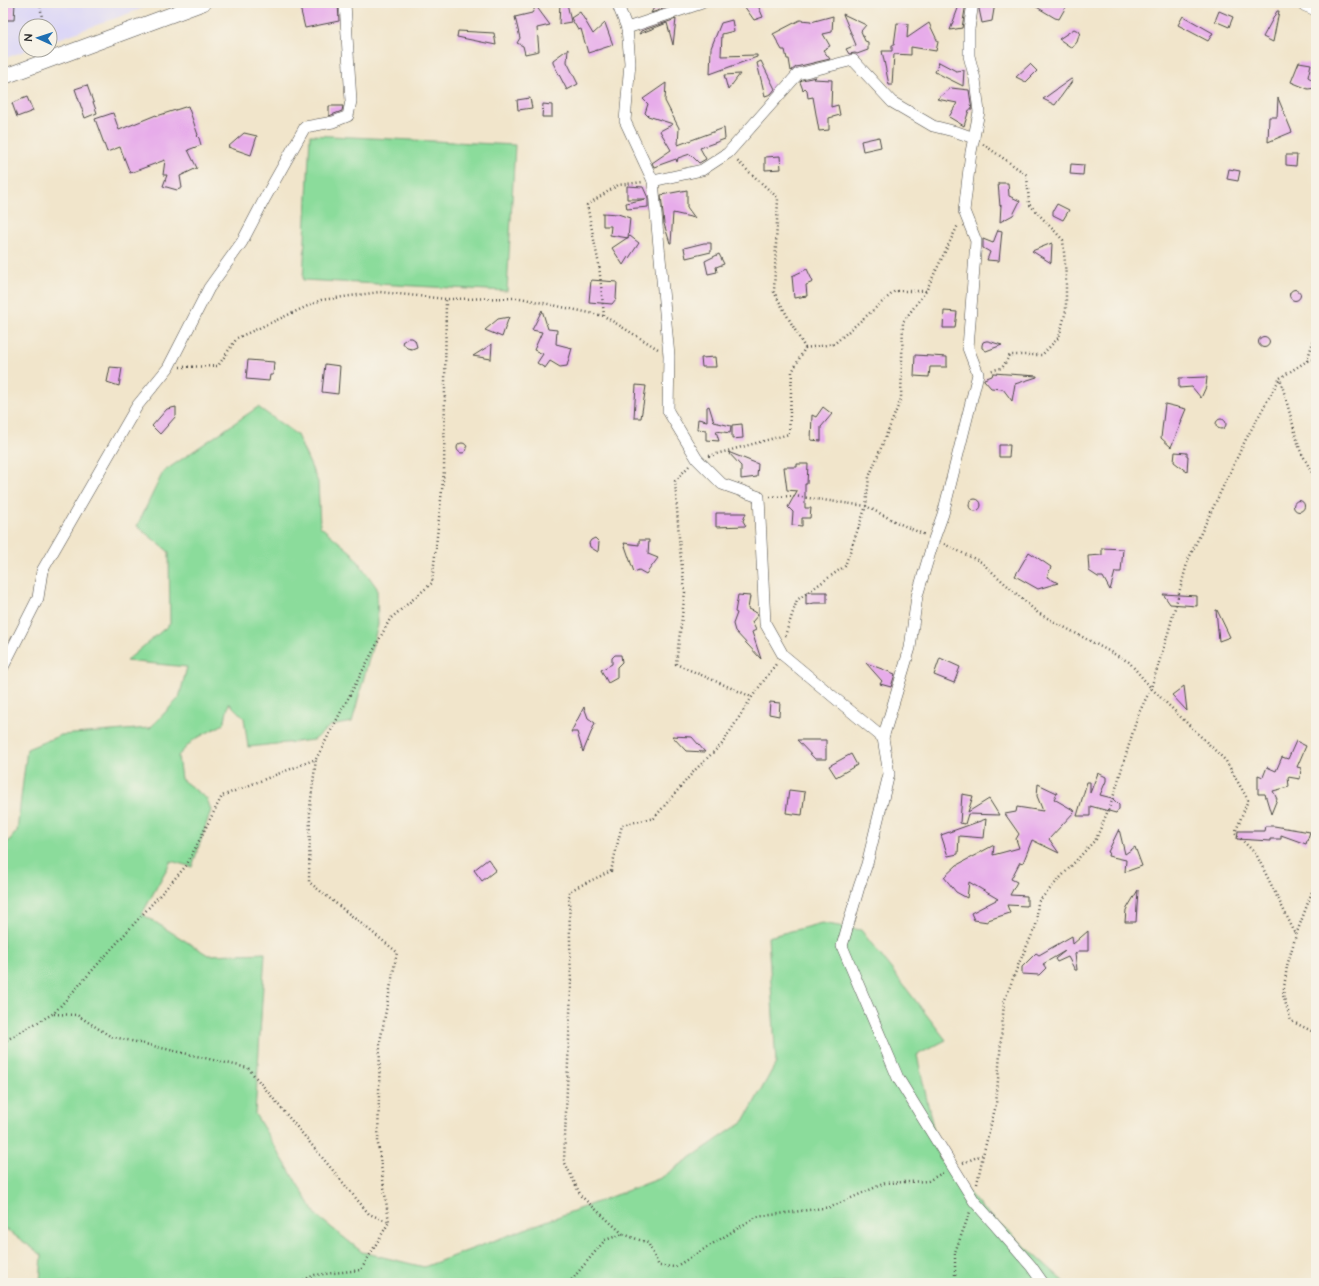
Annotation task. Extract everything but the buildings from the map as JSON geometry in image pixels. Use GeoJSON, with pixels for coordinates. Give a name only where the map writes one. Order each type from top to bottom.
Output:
{"type":"FeatureCollection","features":[{"type":"Feature","properties":{"kind":"main road"},"geometry":{"type":"LineString","coordinates":[[1306,3],[1316,7]]}},
{"type":"Feature","properties":{"kind":"street"},"geometry":{"type":"LineString","coordinates":[[3,77],[203,3]]}},
{"type":"Feature","properties":{"kind":"street"},"geometry":{"type":"LineString","coordinates":[[3,668],[38,598],[42,571],[137,406],[168,368],[209,288],[242,242],[305,127],[333,122],[348,116],[351,101],[345,3]]}},
{"type":"Feature","properties":{"kind":"street"},"geometry":{"type":"LineString","coordinates":[[617,3],[626,28],[630,63],[625,121],[654,181],[669,356],[668,411],[697,459],[722,484],[759,497],[765,623],[783,655],[883,738]]}},
{"type":"Feature","properties":{"kind":"street"},"geometry":{"type":"LineString","coordinates":[[626,28],[702,3]]}},
{"type":"Feature","properties":{"kind":"street"},"geometry":{"type":"LineString","coordinates":[[973,3],[969,29],[969,56],[975,79],[979,112],[964,211],[976,241],[968,348],[978,374],[943,514],[917,596],[910,648],[883,738],[889,774],[867,864],[842,946],[898,1078],[974,1201],[1031,1266],[1043,1283]]}},
{"type":"Feature","properties":{"kind":"street"},"geometry":{"type":"LineString","coordinates":[[654,181],[702,170],[728,153],[798,74],[853,60],[892,102],[933,126],[974,138]]}},
{"type":"Feature","properties":{"kind":"path"},"geometry":{"type":"LineString","coordinates":[[40,3],[42,18]]}},
{"type":"Feature","properties":{"kind":"path"},"geometry":{"type":"LineString","coordinates":[[974,138],[1027,174],[1029,204],[1063,240],[1066,277],[1066,311],[1059,337],[1042,355],[1010,355],[1002,368],[978,374]]}},
{"type":"Feature","properties":{"kind":"path"},"geometry":{"type":"LineString","coordinates":[[728,153],[778,198],[774,292],[805,348]]}},
{"type":"Feature","properties":{"kind":"path"},"geometry":{"type":"LineString","coordinates":[[604,316],[599,265],[588,205],[618,185],[654,181]]}},
{"type":"Feature","properties":{"kind":"path"},"geometry":{"type":"LineString","coordinates":[[964,211],[926,292],[903,322],[901,400],[869,477],[866,506],[845,566],[797,600],[783,641],[783,655],[752,697],[722,744],[695,770],[654,818],[622,826],[611,871],[569,891],[571,990],[564,1161],[581,1196],[623,1234],[648,1243],[660,1266],[675,1267],[756,1217],[831,1207],[886,1183],[928,1180],[982,1155]]}},
{"type":"Feature","properties":{"kind":"path"},"geometry":{"type":"LineString","coordinates":[[805,348],[834,344],[895,291],[926,292]]}},
{"type":"Feature","properties":{"kind":"path"},"geometry":{"type":"LineString","coordinates":[[168,368],[218,366],[237,338],[321,300],[380,292],[446,299],[520,298],[604,316],[669,356]]}},
{"type":"Feature","properties":{"kind":"path"},"geometry":{"type":"LineString","coordinates":[[296,1283],[315,1275],[361,1270],[390,1222],[378,1144],[380,1042],[397,952],[310,882],[310,807],[316,759],[390,619],[432,583],[444,471],[446,299]]}},
{"type":"Feature","properties":{"kind":"path"},"geometry":{"type":"LineString","coordinates":[[1307,361],[1316,332]]}},
{"type":"Feature","properties":{"kind":"path"},"geometry":{"type":"LineString","coordinates":[[752,697],[676,664],[685,592],[680,551],[675,481],[697,459],[789,434],[792,372],[805,348]]}},
{"type":"Feature","properties":{"kind":"path"},"geometry":{"type":"LineString","coordinates":[[955,1283],[955,1252],[974,1201],[982,1155],[996,1105],[1004,1002],[1019,963],[1036,926],[1038,902],[1096,840],[1112,801],[1138,715],[1151,688],[1167,637],[1188,560],[1246,439],[1280,378],[1307,361],[1316,359]]}},
{"type":"Feature","properties":{"kind":"path"},"geometry":{"type":"LineString","coordinates":[[1280,378],[1300,450],[1316,480]]}},
{"type":"Feature","properties":{"kind":"path"},"geometry":{"type":"LineString","coordinates":[[759,497],[794,496],[866,506],[896,522],[981,562],[1038,613],[1129,662],[1151,688],[1226,761],[1248,800],[1235,833],[1256,854],[1296,935]]}},
{"type":"Feature","properties":{"kind":"path"},"geometry":{"type":"LineString","coordinates":[[3,1042],[54,1014],[186,866],[222,796],[316,759]]}},
{"type":"Feature","properties":{"kind":"path"},"geometry":{"type":"LineString","coordinates":[[1316,881],[1286,966],[1282,995],[1291,1020],[1316,1033]]}},
{"type":"Feature","properties":{"kind":"path"},"geometry":{"type":"LineString","coordinates":[[54,1014],[77,1015],[110,1036],[248,1068],[370,1214],[390,1222]]}},
{"type":"Feature","properties":{"kind":"path"},"geometry":{"type":"LineString","coordinates":[[569,1283],[605,1240],[623,1234]]}},
{"type":"Feature","properties":{"kind":"shaded area"},"geometry":{"type":"Polygon","coordinates":[[[3,3],[157,3],[58,39],[58,18],[18,18],[18,53],[3,59],[3,3]]]}},
{"type":"Feature","properties":{"kind":"green space"},"geometry":{"type":"Polygon","coordinates":[[[310,135],[515,145],[507,291],[303,280],[310,135]]]}},
{"type":"Feature","properties":{"kind":"green space"},"geometry":{"type":"Polygon","coordinates":[[[258,407],[297,435],[318,482],[320,526],[352,553],[377,588],[378,625],[352,722],[330,726],[314,740],[248,747],[244,718],[229,703],[224,724],[193,740],[178,756],[181,779],[207,799],[211,810],[192,867],[171,861],[142,914],[208,955],[265,953],[255,1114],[317,1216],[362,1252],[424,1267],[661,1178],[744,1121],[776,1063],[768,937],[822,923],[861,930],[946,1040],[917,1055],[940,1159],[980,1206],[1066,1283],[40,1283],[42,1255],[3,1227],[3,848],[17,831],[27,749],[61,735],[150,728],[179,698],[187,667],[126,661],[170,624],[169,552],[137,526],[163,472],[258,407]]]}}]}
